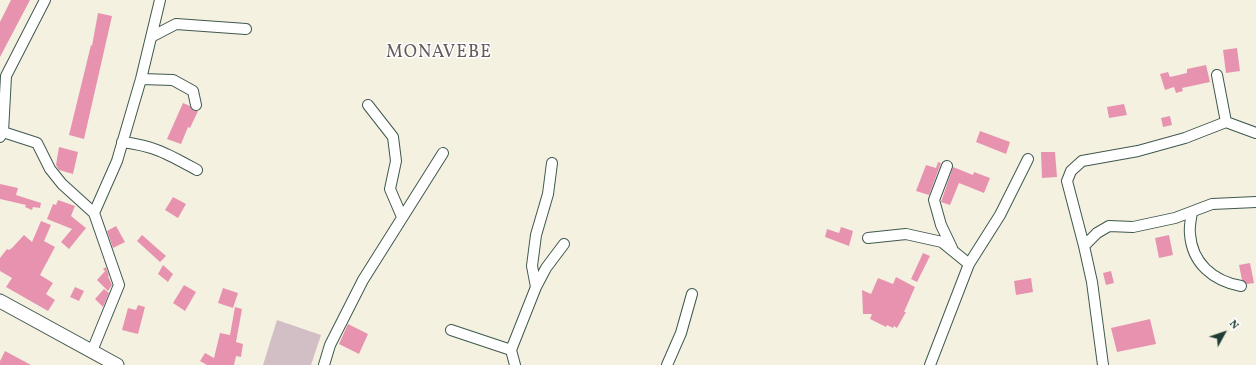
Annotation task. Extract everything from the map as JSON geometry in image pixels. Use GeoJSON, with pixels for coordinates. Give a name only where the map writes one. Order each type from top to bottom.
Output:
{"type":"FeatureCollection","features":[{"type":"Feature","properties":{"kind":"main road"},"geometry":{"type":"LineString","coordinates":[[0,301],[117,365]]}},
{"type":"Feature","properties":{"kind":"street"},"geometry":{"type":"LineString","coordinates":[[45,0],[6,76],[1,135],[37,144],[50,169],[62,184],[94,213],[119,285],[92,352]]}},
{"type":"Feature","properties":{"kind":"street"},"geometry":{"type":"LineString","coordinates":[[94,213],[117,161],[153,36],[160,0]]}},
{"type":"Feature","properties":{"kind":"street"},"geometry":{"type":"LineString","coordinates":[[153,36],[176,24],[246,29]]}},
{"type":"Feature","properties":{"kind":"street"},"geometry":{"type":"LineString","coordinates":[[1217,75],[1226,122]]}},
{"type":"Feature","properties":{"kind":"street"},"geometry":{"type":"LineString","coordinates":[[141,79],[173,80],[193,90],[196,105]]}},
{"type":"Feature","properties":{"kind":"street"},"geometry":{"type":"LineString","coordinates":[[368,105],[393,137],[396,161],[390,189],[402,217]]}},
{"type":"Feature","properties":{"kind":"street"},"geometry":{"type":"LineString","coordinates":[[1104,365],[1092,282],[1067,181],[1071,171],[1082,161],[1138,151],[1185,138],[1226,122],[1256,133]]}},
{"type":"Feature","properties":{"kind":"street"},"geometry":{"type":"LineString","coordinates":[[122,142],[154,148],[167,153],[197,170]]}},
{"type":"Feature","properties":{"kind":"street"},"geometry":{"type":"LineString","coordinates":[[324,365],[330,345],[363,280],[443,153]]}},
{"type":"Feature","properties":{"kind":"street"},"geometry":{"type":"LineString","coordinates":[[930,365],[968,264],[1000,215],[1028,159]]}},
{"type":"Feature","properties":{"kind":"street"},"geometry":{"type":"LineString","coordinates":[[536,287],[532,266],[536,234],[548,194],[552,164]]}},
{"type":"Feature","properties":{"kind":"street"},"geometry":{"type":"LineString","coordinates":[[947,166],[934,200],[941,225],[952,248]]}},
{"type":"Feature","properties":{"kind":"street"},"geometry":{"type":"LineString","coordinates":[[1084,246],[1097,233],[1109,226],[1133,227],[1175,218],[1212,204],[1256,202]]}},
{"type":"Feature","properties":{"kind":"street"},"geometry":{"type":"LineString","coordinates":[[1192,212],[1190,234],[1194,251],[1204,270],[1228,284],[1241,286]]}},
{"type":"Feature","properties":{"kind":"street"},"geometry":{"type":"LineString","coordinates":[[868,238],[906,234],[942,242],[952,248],[968,264]]}},
{"type":"Feature","properties":{"kind":"street"},"geometry":{"type":"LineString","coordinates":[[515,365],[511,350],[536,287],[546,268],[564,244]]}},
{"type":"Feature","properties":{"kind":"street"},"geometry":{"type":"LineString","coordinates":[[667,365],[681,333],[692,294]]}},
{"type":"Feature","properties":{"kind":"street"},"geometry":{"type":"LineString","coordinates":[[451,330],[511,350]]}},
{"type":"Feature","properties":{"kind":"shaded area"},"geometry":{"type":"Polygon","coordinates":[[[277,320],[321,335],[311,365],[263,365],[277,320]]]}},
{"type":"Feature","properties":{"kind":"building"},"geometry":{"type":"Polygon","coordinates":[[[11,0],[30,0],[0,57],[0,22],[11,0]]]}},
{"type":"Feature","properties":{"kind":"building"},"geometry":{"type":"Polygon","coordinates":[[[98,13],[112,16],[84,139],[69,135],[91,45],[92,46],[98,13]]]}},
{"type":"Feature","properties":{"kind":"building"},"geometry":{"type":"Polygon","coordinates":[[[1237,48],[1240,71],[1226,73],[1223,50],[1237,48]]]}},
{"type":"Feature","properties":{"kind":"building"},"geometry":{"type":"Polygon","coordinates":[[[1206,65],[1210,82],[1182,88],[1183,91],[1176,93],[1174,87],[1165,90],[1160,74],[1168,72],[1170,77],[1187,73],[1187,69],[1206,65]]]}},
{"type":"Feature","properties":{"kind":"building"},"geometry":{"type":"Polygon","coordinates":[[[183,103],[190,106],[194,111],[198,111],[190,128],[188,127],[181,144],[167,139],[183,103]]]}},
{"type":"Feature","properties":{"kind":"building"},"geometry":{"type":"Polygon","coordinates":[[[1124,104],[1127,115],[1109,118],[1107,107],[1124,104]]]}},
{"type":"Feature","properties":{"kind":"building"},"geometry":{"type":"Polygon","coordinates":[[[1170,116],[1172,125],[1163,127],[1161,118],[1170,116]]]}},
{"type":"Feature","properties":{"kind":"building"},"geometry":{"type":"Polygon","coordinates":[[[980,131],[1010,142],[1006,154],[976,142],[980,131]]]}},
{"type":"Feature","properties":{"kind":"building"},"geometry":{"type":"Polygon","coordinates":[[[59,147],[78,152],[73,174],[59,170],[56,165],[59,147]]]}},
{"type":"Feature","properties":{"kind":"building"},"geometry":{"type":"Polygon","coordinates":[[[1041,152],[1055,152],[1057,177],[1042,178],[1041,152]]]}},
{"type":"Feature","properties":{"kind":"building"},"geometry":{"type":"Polygon","coordinates":[[[938,162],[941,163],[929,195],[916,191],[926,165],[936,168],[938,162]]]}},
{"type":"Feature","properties":{"kind":"building"},"geometry":{"type":"Polygon","coordinates":[[[953,167],[973,175],[974,172],[990,178],[984,193],[959,183],[950,205],[941,202],[953,167]]]}},
{"type":"Feature","properties":{"kind":"building"},"geometry":{"type":"Polygon","coordinates":[[[0,184],[18,188],[16,195],[41,203],[40,208],[33,207],[32,210],[25,207],[26,205],[0,199],[0,184]]]}},
{"type":"Feature","properties":{"kind":"building"},"geometry":{"type":"Polygon","coordinates":[[[173,197],[186,204],[178,218],[165,210],[173,197]]]}},
{"type":"Feature","properties":{"kind":"building"},"geometry":{"type":"Polygon","coordinates":[[[58,200],[75,206],[71,216],[86,228],[69,249],[61,242],[72,229],[47,219],[53,204],[56,205],[58,200]]]}},
{"type":"Feature","properties":{"kind":"building"},"geometry":{"type":"Polygon","coordinates":[[[41,221],[51,225],[44,241],[55,247],[40,275],[53,283],[46,294],[55,300],[48,311],[6,287],[12,278],[0,271],[0,258],[7,249],[9,250],[12,248],[24,235],[32,242],[41,221]]]}},
{"type":"Feature","properties":{"kind":"building"},"geometry":{"type":"Polygon","coordinates":[[[116,226],[125,242],[113,248],[107,231],[116,226]]]}},
{"type":"Feature","properties":{"kind":"building"},"geometry":{"type":"Polygon","coordinates":[[[841,227],[853,231],[849,246],[825,237],[827,229],[839,233],[841,227]]]}},
{"type":"Feature","properties":{"kind":"building"},"geometry":{"type":"Polygon","coordinates":[[[142,235],[166,256],[160,262],[137,241],[142,235]]]}},
{"type":"Feature","properties":{"kind":"building"},"geometry":{"type":"Polygon","coordinates":[[[1169,235],[1173,255],[1159,258],[1155,238],[1169,235]]]}},
{"type":"Feature","properties":{"kind":"building"},"geometry":{"type":"Polygon","coordinates":[[[923,253],[930,256],[917,282],[911,279],[923,253]]]}},
{"type":"Feature","properties":{"kind":"building"},"geometry":{"type":"Polygon","coordinates":[[[1250,263],[1254,283],[1247,284],[1242,280],[1239,265],[1250,263]]]}},
{"type":"Feature","properties":{"kind":"building"},"geometry":{"type":"Polygon","coordinates":[[[163,265],[173,274],[168,282],[158,274],[163,265]]]}},
{"type":"Feature","properties":{"kind":"building"},"geometry":{"type":"Polygon","coordinates":[[[106,267],[112,285],[108,291],[97,280],[105,271],[103,269],[106,267]]]}},
{"type":"Feature","properties":{"kind":"building"},"geometry":{"type":"Polygon","coordinates":[[[1111,271],[1114,283],[1106,285],[1103,273],[1111,271]]]}},
{"type":"Feature","properties":{"kind":"building"},"geometry":{"type":"Polygon","coordinates":[[[896,277],[915,287],[904,312],[906,312],[897,328],[894,326],[893,328],[887,325],[886,327],[870,319],[872,314],[863,314],[862,290],[871,294],[878,278],[893,284],[896,277]]]}},
{"type":"Feature","properties":{"kind":"building"},"geometry":{"type":"Polygon","coordinates":[[[1031,278],[1033,292],[1016,295],[1014,281],[1031,278]]]}},
{"type":"Feature","properties":{"kind":"building"},"geometry":{"type":"Polygon","coordinates":[[[184,285],[196,292],[185,311],[173,303],[184,285]]]}},
{"type":"Feature","properties":{"kind":"building"},"geometry":{"type":"Polygon","coordinates":[[[75,287],[84,291],[79,301],[70,297],[75,287]]]}},
{"type":"Feature","properties":{"kind":"building"},"geometry":{"type":"Polygon","coordinates":[[[223,288],[238,293],[233,308],[218,303],[223,288]]]}},
{"type":"Feature","properties":{"kind":"building"},"geometry":{"type":"Polygon","coordinates":[[[104,289],[109,293],[103,307],[95,299],[104,289]]]}},
{"type":"Feature","properties":{"kind":"building"},"geometry":{"type":"Polygon","coordinates":[[[138,305],[145,307],[138,334],[122,330],[128,308],[136,310],[138,305]]]}},
{"type":"Feature","properties":{"kind":"building"},"geometry":{"type":"Polygon","coordinates":[[[235,307],[242,309],[236,342],[243,344],[241,357],[236,356],[234,365],[207,365],[200,361],[205,353],[214,358],[220,333],[230,335],[235,307]]]}},
{"type":"Feature","properties":{"kind":"building"},"geometry":{"type":"Polygon","coordinates":[[[1150,319],[1156,344],[1117,352],[1111,328],[1150,319]]]}},
{"type":"Feature","properties":{"kind":"building"},"geometry":{"type":"Polygon","coordinates":[[[348,324],[368,334],[359,354],[339,344],[348,324]]]}},
{"type":"Feature","properties":{"kind":"building"},"geometry":{"type":"Polygon","coordinates":[[[5,351],[31,365],[0,365],[0,361],[5,351]]]}},
{"type":"Feature","properties":{"kind":"district","name":"MONAVEBE"},"geometry":{"type":"Point","coordinates":[439,54]}}]}
